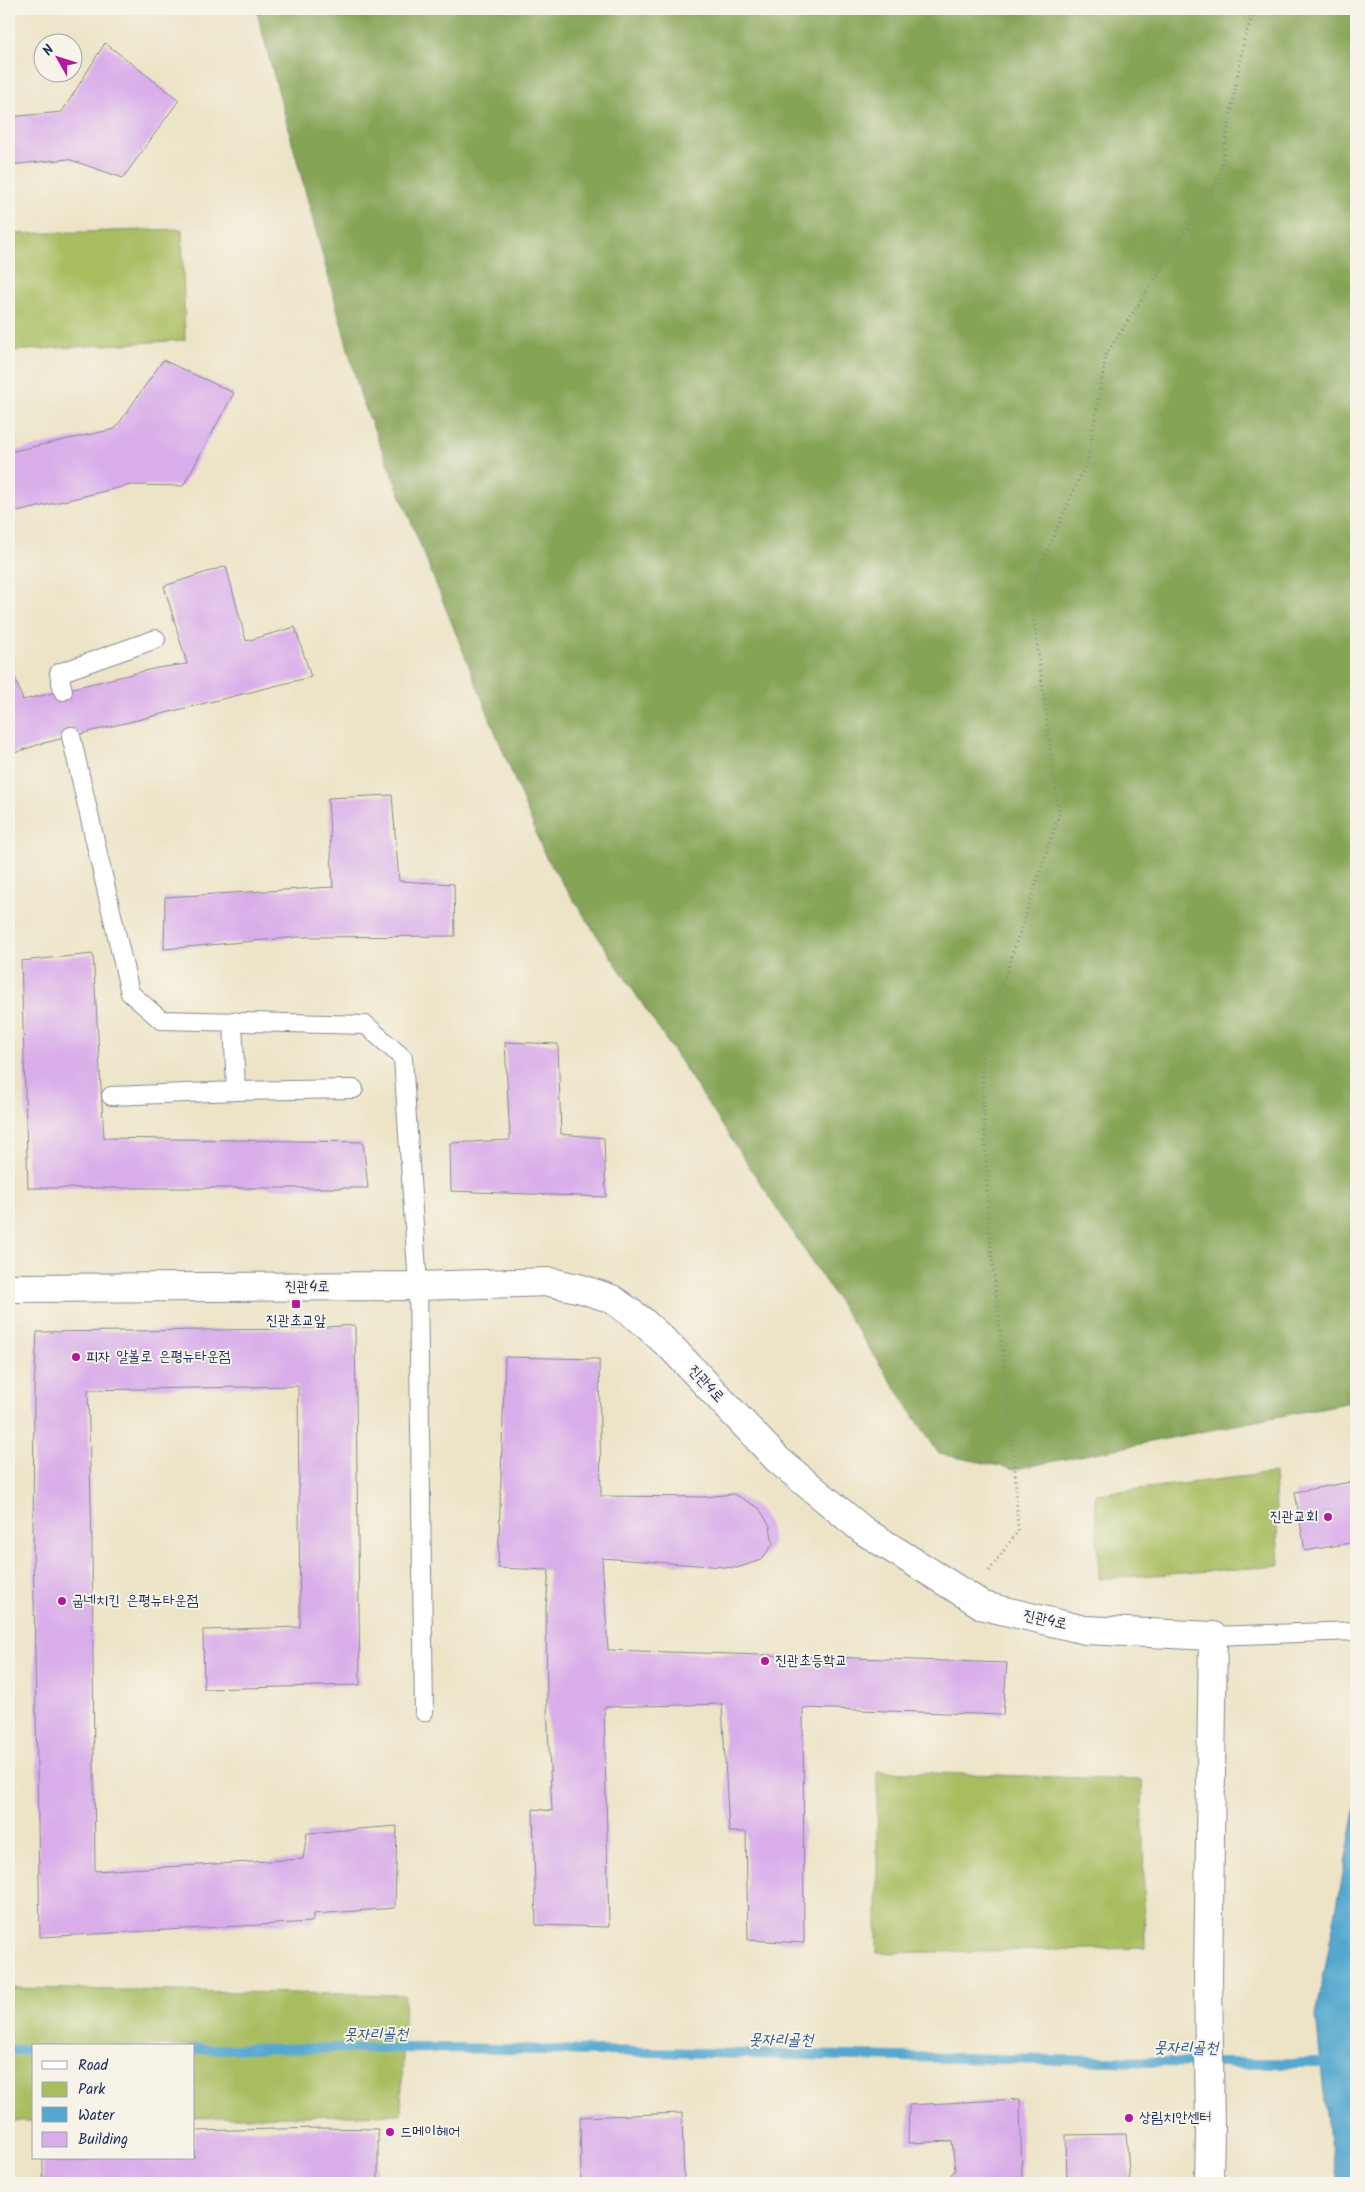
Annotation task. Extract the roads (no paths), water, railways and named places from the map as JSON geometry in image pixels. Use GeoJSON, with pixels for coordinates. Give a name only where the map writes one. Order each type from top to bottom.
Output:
{"type":"FeatureCollection","features":[{"type":"Feature","properties":{"kind":"street","name":"진관4로"},"geometry":{"type":"LineString","coordinates":[[9,1288],[418,1286],[550,1282],[582,1289],[612,1299],[641,1320],[672,1348],[778,1460],[864,1531],[984,1606],[1085,1630],[1213,1636]]}},
{"type":"Feature","properties":{"kind":"street"},"geometry":{"type":"LineString","coordinates":[[1209,2183],[1208,1977],[1213,1636]]}},
{"type":"Feature","properties":{"kind":"lane"},"geometry":{"type":"LineString","coordinates":[[63,691],[59,673],[156,639]]}},
{"type":"Feature","properties":{"kind":"lane"},"geometry":{"type":"LineString","coordinates":[[71,736],[130,992],[161,1020],[366,1025],[403,1058],[418,1286],[424,1712]]}},
{"type":"Feature","properties":{"kind":"lane"},"geometry":{"type":"LineString","coordinates":[[233,1022],[236,1091]]}},
{"type":"Feature","properties":{"kind":"lane"},"geometry":{"type":"LineString","coordinates":[[110,1096],[354,1089]]}},
{"type":"Feature","properties":{"kind":"lane","name":"진관4로"},"geometry":{"type":"LineString","coordinates":[[1213,1636],[1356,1631]]}},
{"type":"Feature","properties":{"kind":"water"},"geometry":{"type":"Polygon","coordinates":[[[1356,1806],[1356,2183],[1343,2183],[1338,2181],[1329,2143],[1316,2015],[1356,1806]]]}},
{"type":"Feature","properties":{"kind":"waterway","name":"못자리골천"},"geometry":{"type":"LineString","coordinates":[[195,2049],[448,2048],[1209,2063],[1321,2063],[1331,2053]]}},
{"type":"Feature","properties":{"kind":"waterway","name":"못자리골천"},"geometry":{"type":"LineString","coordinates":[[9,2050],[32,2050]]}},
{"type":"Feature","properties":{"kind":"place","name":"진관초교앞"},"geometry":{"type":"Point","coordinates":[296,1304]}},
{"type":"Feature","properties":{"kind":"place","name":"피자 알볼로 은평뉴타운점"},"geometry":{"type":"Point","coordinates":[76,1357]}},
{"type":"Feature","properties":{"kind":"place","name":"진관교회"},"geometry":{"type":"Point","coordinates":[1328,1517]}},
{"type":"Feature","properties":{"kind":"place","name":"굽네치킨 은평뉴타운점"},"geometry":{"type":"Point","coordinates":[62,1601]}},
{"type":"Feature","properties":{"kind":"place","name":"진관초등학교"},"geometry":{"type":"Point","coordinates":[765,1661]}},
{"type":"Feature","properties":{"kind":"place","name":"상림치안센터"},"geometry":{"type":"Point","coordinates":[1129,2118]}},
{"type":"Feature","properties":{"kind":"place","name":"드메이헤어"},"geometry":{"type":"Point","coordinates":[390,2132]}}]}
